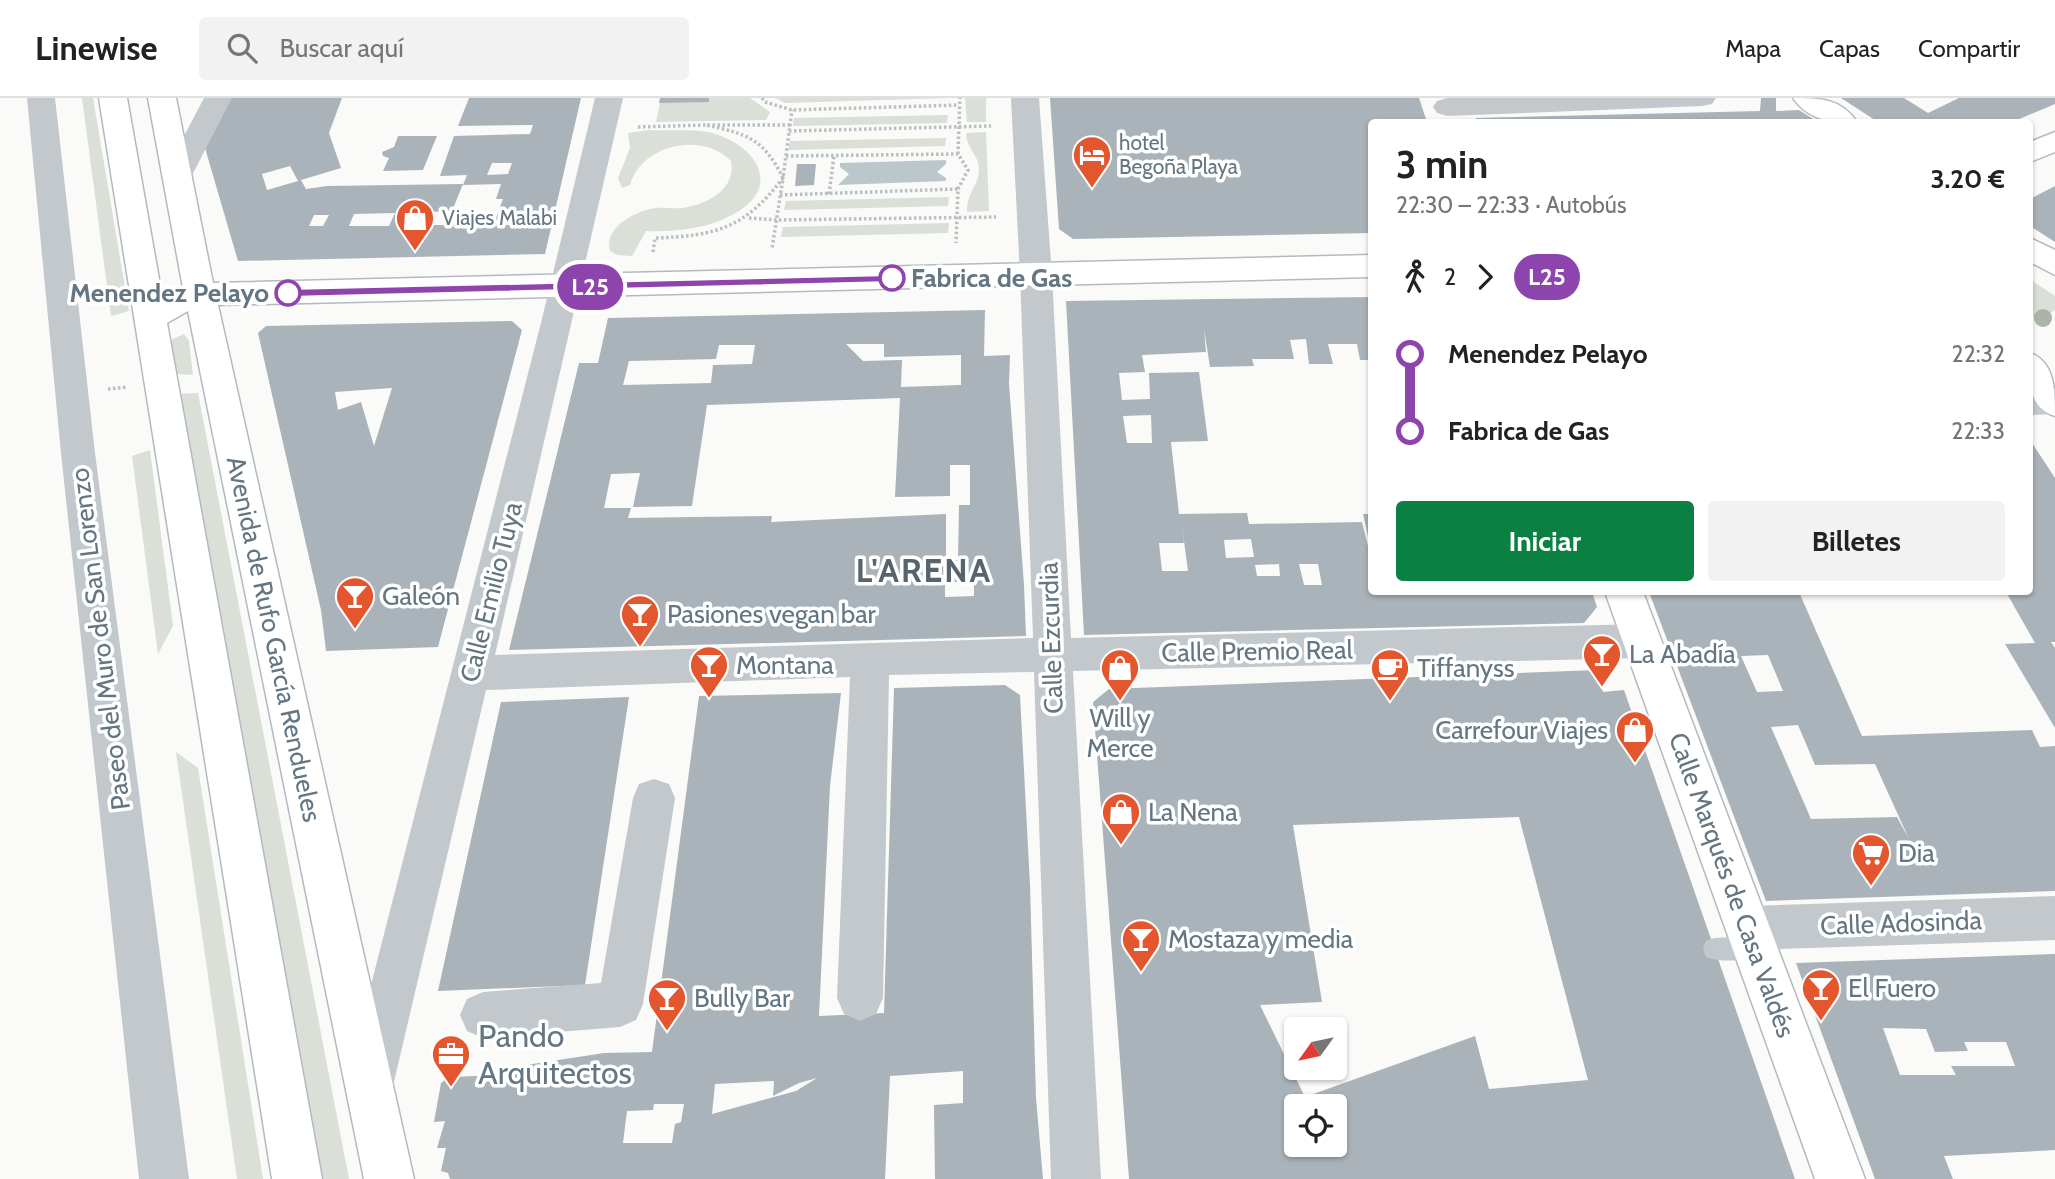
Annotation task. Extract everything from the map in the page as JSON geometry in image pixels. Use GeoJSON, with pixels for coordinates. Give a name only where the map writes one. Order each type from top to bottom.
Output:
{"type":"FeatureCollection","features":[{"type":"Feature","properties":{"kind":"main road"},"geometry":{"type":"LineString","coordinates":[[113,98],[297,1179]]}},
{"type":"Feature","properties":{"kind":"main road","name":"Avenida de Rufo García Rendueles"},"geometry":{"type":"LineString","coordinates":[[162,98],[179,174],[200,295],[389,1179]]}},
{"type":"Feature","properties":{"kind":"main road"},"geometry":{"type":"LineString","coordinates":[[1807,98],[1838,119]]}},
{"type":"Feature","properties":{"kind":"main road"},"geometry":{"type":"LineString","coordinates":[[2033,152],[2055,141]]}},
{"type":"Feature","properties":{"kind":"main road"},"geometry":{"type":"LineString","coordinates":[[2033,249],[2055,264]]}},
{"type":"Feature","properties":{"kind":"main road"},"geometry":{"type":"LineString","coordinates":[[140,256],[155,280],[166,288],[200,295],[1368,267]]}},
{"type":"Feature","properties":{"kind":"main road"},"geometry":{"type":"LineString","coordinates":[[150,319],[168,306],[200,295]]}},
{"type":"Feature","properties":{"kind":"main road"},"geometry":{"type":"LineString","coordinates":[[2033,369],[2055,402]]}},
{"type":"Feature","properties":{"kind":"main road","name":"Calle Marqués de Casa Valdés"},"geometry":{"type":"LineString","coordinates":[[1625,595],[1643,640],[1739,941],[1840,1179]]}},
{"type":"Feature","properties":{"kind":"street","name":"Paseo del Muro de San Lorenzo"},"geometry":{"type":"LineString","coordinates":[[41,98],[78,453],[164,1179]]}},
{"type":"Feature","properties":{"kind":"street"},"geometry":{"type":"LineString","coordinates":[[179,174],[218,98]]}},
{"type":"Feature","properties":{"kind":"street","name":"Calle Emilio Tuya"},"geometry":{"type":"LineString","coordinates":[[369,1086],[566,287],[609,98]]}},
{"type":"Feature","properties":{"kind":"street","name":"Calle Ezcurdia"},"geometry":{"type":"LineString","coordinates":[[1025,98],[1036,275],[1076,1179]]}},
{"type":"Feature","properties":{"kind":"street"},"geometry":{"type":"LineString","coordinates":[[1448,109],[1702,98]]}},
{"type":"Feature","properties":{"kind":"street"},"geometry":{"type":"LineString","coordinates":[[2033,402],[2055,402]]}},
{"type":"Feature","properties":{"kind":"street","name":"Calle Premio Real"},"geometry":{"type":"LineString","coordinates":[[471,673],[870,659],[1643,640]]}},
{"type":"Feature","properties":{"kind":"street"},"geometry":{"type":"LineString","coordinates":[[860,998],[870,659]]}},
{"type":"Feature","properties":{"kind":"street"},"geometry":{"type":"LineString","coordinates":[[483,1015],[620,1004],[654,798]]}},
{"type":"Feature","properties":{"kind":"street","name":"Calle Adosinda"},"geometry":{"type":"LineString","coordinates":[[1739,941],[2055,918]]}},
{"type":"Feature","properties":{"kind":"path"},"geometry":{"type":"LineString","coordinates":[[762,98],[765,102],[792,110],[960,105]]}},
{"type":"Feature","properties":{"kind":"path"},"geometry":{"type":"LineString","coordinates":[[956,243],[958,189],[968,170],[958,154],[960,98]]}},
{"type":"Feature","properties":{"kind":"path"},"geometry":{"type":"LineString","coordinates":[[760,248],[773,248],[792,110]]}},
{"type":"Feature","properties":{"kind":"path"},"geometry":{"type":"LineString","coordinates":[[706,125],[741,133],[760,141],[773,155],[783,178]]}},
{"type":"Feature","properties":{"kind":"path"},"geometry":{"type":"LineString","coordinates":[[630,127],[790,125]]}},
{"type":"Feature","properties":{"kind":"path"},"geometry":{"type":"LineString","coordinates":[[789,131],[995,126]]}},
{"type":"Feature","properties":{"kind":"path"},"geometry":{"type":"LineString","coordinates":[[786,156],[958,154]]}},
{"type":"Feature","properties":{"kind":"path"},"geometry":{"type":"LineString","coordinates":[[829,194],[834,156]]}},
{"type":"Feature","properties":{"kind":"path"},"geometry":{"type":"LineString","coordinates":[[666,252],[653,253],[655,238],[685,238],[723,230],[749,218],[765,203],[783,178]]}},
{"type":"Feature","properties":{"kind":"path"},"geometry":{"type":"LineString","coordinates":[[780,195],[958,189]]}},
{"type":"Feature","properties":{"kind":"path"},"geometry":{"type":"LineString","coordinates":[[749,218],[777,220],[997,217]]}},
{"type":"Feature","properties":{"kind":"shaded area"},"geometry":{"type":"Polygon","coordinates":[[[82,98],[93,98],[129,311],[111,316],[82,98]]]}},
{"type":"Feature","properties":{"kind":"shaded area"},"geometry":{"type":"Polygon","coordinates":[[[661,98],[750,98],[770,112],[766,120],[656,122],[661,98]]]}},
{"type":"Feature","properties":{"kind":"shaded area"},"geometry":{"type":"Polygon","coordinates":[[[775,98],[948,98],[785,103],[775,98]]]}},
{"type":"Feature","properties":{"kind":"shaded area"},"geometry":{"type":"Polygon","coordinates":[[[965,98],[986,98],[986,122],[967,122],[965,98]]]}},
{"type":"Feature","properties":{"kind":"shaded area"},"geometry":{"type":"Polygon","coordinates":[[[948,115],[947,123],[793,126],[794,118],[948,115]]]}},
{"type":"Feature","properties":{"kind":"shaded area"},"geometry":{"type":"Polygon","coordinates":[[[649,130],[708,132],[724,137],[750,155],[760,178],[758,190],[750,203],[724,219],[691,229],[646,231],[632,256],[617,255],[610,251],[609,243],[611,235],[622,222],[647,210],[683,208],[702,203],[718,194],[729,180],[731,161],[705,146],[689,145],[659,152],[646,160],[636,171],[630,185],[622,188],[618,178],[630,148],[628,133],[649,130]]]}},
{"type":"Feature","properties":{"kind":"shaded area"},"geometry":{"type":"Polygon","coordinates":[[[986,132],[989,211],[967,212],[979,169],[966,133],[986,132]]]}},
{"type":"Feature","properties":{"kind":"shaded area"},"geometry":{"type":"Polygon","coordinates":[[[946,138],[945,146],[788,150],[790,141],[946,138]]]}},
{"type":"Feature","properties":{"kind":"shaded area"},"geometry":{"type":"Polygon","coordinates":[[[946,160],[946,164],[937,172],[946,178],[946,181],[838,185],[849,174],[840,167],[840,163],[946,160]]]}},
{"type":"Feature","properties":{"kind":"shaded area"},"geometry":{"type":"Polygon","coordinates":[[[949,197],[948,206],[784,210],[786,201],[949,197]]]}},
{"type":"Feature","properties":{"kind":"shaded area"},"geometry":{"type":"Polygon","coordinates":[[[949,223],[948,233],[781,237],[783,227],[949,223]]]}},
{"type":"Feature","properties":{"kind":"shaded area"},"geometry":{"type":"Polygon","coordinates":[[[2033,282],[2055,296],[2055,310],[2047,316],[2048,322],[2038,322],[2033,315],[2033,282]]]}},
{"type":"Feature","properties":{"kind":"shaded area"},"geometry":{"type":"Polygon","coordinates":[[[184,334],[189,341],[193,375],[176,374],[171,340],[184,334]]]}},
{"type":"Feature","properties":{"kind":"shaded area"},"geometry":{"type":"Polygon","coordinates":[[[198,393],[349,1179],[317,1179],[179,394],[198,393]]]}},
{"type":"Feature","properties":{"kind":"shaded area"},"geometry":{"type":"Polygon","coordinates":[[[150,450],[173,626],[158,654],[132,456],[150,450]]]}},
{"type":"Feature","properties":{"kind":"shaded area"},"geometry":{"type":"Polygon","coordinates":[[[176,752],[198,768],[263,1179],[237,1179],[176,752]]]}},
{"type":"Feature","properties":{"kind":"building"},"geometry":{"type":"Polygon","coordinates":[[[231,98],[342,98],[329,133],[341,168],[301,180],[306,189],[327,186],[463,184],[452,211],[430,212],[423,225],[446,225],[449,219],[496,218],[503,199],[496,199],[501,184],[463,185],[467,175],[440,176],[454,136],[530,134],[533,125],[458,126],[469,98],[581,98],[545,254],[238,261],[205,148],[231,98]],[[492,163],[487,175],[508,174],[512,163],[492,163]],[[290,166],[262,174],[267,190],[298,181],[290,166]],[[395,213],[354,214],[349,226],[389,226],[395,213]],[[314,215],[309,226],[323,226],[329,215],[314,215]]]}},
{"type":"Feature","properties":{"kind":"building"},"geometry":{"type":"Polygon","coordinates":[[[660,98],[709,98],[709,102],[659,103],[660,98]]]}},
{"type":"Feature","properties":{"kind":"building"},"geometry":{"type":"Polygon","coordinates":[[[1050,98],[1419,98],[1426,119],[1368,119],[1368,233],[1073,239],[1059,229],[1050,98]]]}},
{"type":"Feature","properties":{"kind":"building"},"geometry":{"type":"Polygon","coordinates":[[[1761,98],[1776,98],[1776,111],[1799,110],[1813,119],[1476,118],[1760,111],[1761,98]]]}},
{"type":"Feature","properties":{"kind":"building"},"geometry":{"type":"Polygon","coordinates":[[[1841,98],[1904,98],[1928,113],[1959,98],[2055,98],[2055,104],[2019,119],[1873,119],[1841,98]]]}},
{"type":"Feature","properties":{"kind":"building"},"geometry":{"type":"Polygon","coordinates":[[[398,136],[437,136],[423,170],[383,171],[389,158],[383,156],[382,152],[394,147],[398,136]]]}},
{"type":"Feature","properties":{"kind":"building"},"geometry":{"type":"Polygon","coordinates":[[[797,164],[816,164],[814,185],[795,186],[797,164]]]}},
{"type":"Feature","properties":{"kind":"building"},"geometry":{"type":"Polygon","coordinates":[[[2055,186],[2055,242],[2033,228],[2033,197],[2055,186]]]}},
{"type":"Feature","properties":{"kind":"building"},"geometry":{"type":"Polygon","coordinates":[[[1368,297],[1368,360],[1360,360],[1357,344],[1328,344],[1333,364],[1309,364],[1306,339],[1290,340],[1294,359],[1252,359],[1254,366],[1210,367],[1204,329],[1206,352],[1142,355],[1145,372],[1119,373],[1122,400],[1150,399],[1149,373],[1199,372],[1208,441],[1171,442],[1179,514],[1247,513],[1249,524],[1362,522],[1368,546],[1368,595],[1593,595],[1597,607],[1584,623],[1084,635],[1066,301],[1368,297]],[[1151,415],[1123,416],[1127,443],[1152,443],[1151,415]],[[1181,519],[1184,543],[1159,543],[1162,571],[1188,571],[1181,519]],[[1251,539],[1224,540],[1226,558],[1254,557],[1251,539]],[[1279,564],[1255,565],[1257,576],[1280,576],[1279,564]],[[1299,564],[1304,585],[1322,585],[1318,564],[1299,564]]]}},
{"type":"Feature","properties":{"kind":"building"},"geometry":{"type":"Polygon","coordinates":[[[985,310],[984,356],[1010,355],[1009,384],[1026,636],[509,650],[579,363],[598,363],[608,318],[985,310]],[[846,344],[863,361],[902,360],[901,387],[961,385],[961,355],[884,357],[884,344],[846,344]],[[719,345],[716,359],[629,361],[623,385],[711,383],[713,365],[752,364],[755,345],[719,345]],[[900,398],[707,405],[692,506],[633,507],[640,473],[611,474],[604,508],[631,508],[628,518],[772,516],[771,522],[946,514],[946,560],[958,560],[959,505],[970,505],[970,465],[950,465],[950,496],[895,497],[900,398]],[[945,582],[945,597],[974,596],[974,582],[945,582]]]}},
{"type":"Feature","properties":{"kind":"building"},"geometry":{"type":"Polygon","coordinates":[[[512,321],[522,330],[438,647],[326,651],[321,610],[258,333],[266,326],[512,321]],[[392,388],[335,392],[338,410],[361,402],[374,446],[392,388]]]}},
{"type":"Feature","properties":{"kind":"building"},"geometry":{"type":"Polygon","coordinates":[[[2033,445],[2055,478],[2055,642],[2051,642],[2055,648],[2055,728],[2005,644],[2035,643],[2008,595],[2033,595],[2033,445]]]}},
{"type":"Feature","properties":{"kind":"building"},"geometry":{"type":"Polygon","coordinates":[[[1363,514],[1368,514],[1368,536],[1363,514]]]}},
{"type":"Feature","properties":{"kind":"building"},"geometry":{"type":"Polygon","coordinates":[[[1650,595],[1800,595],[1862,736],[2032,730],[2040,747],[2055,746],[2055,891],[1766,901],[1650,595]],[[1768,655],[1741,656],[1757,692],[1783,691],[1768,655]],[[1798,725],[1771,727],[1811,819],[1897,817],[1909,839],[1875,764],[1815,765],[1798,725]]]}},
{"type":"Feature","properties":{"kind":"building"},"geometry":{"type":"Polygon","coordinates":[[[1596,670],[1603,692],[1624,690],[1795,1179],[1129,1179],[1093,702],[1109,689],[1596,670]],[[1519,817],[1293,825],[1322,1002],[1260,1005],[1284,1054],[1284,1080],[1297,1080],[1304,1094],[1284,1094],[1284,1157],[1347,1157],[1347,1094],[1313,1094],[1475,1036],[1489,1089],[1588,1080],[1519,817]]]}},
{"type":"Feature","properties":{"kind":"building"},"geometry":{"type":"Polygon","coordinates":[[[1005,685],[1020,695],[1030,885],[1036,1098],[1043,1179],[935,1179],[934,1105],[963,1103],[963,1071],[890,1076],[885,1179],[450,1179],[448,1173],[441,1171],[446,1148],[437,1148],[445,1121],[434,1122],[441,1083],[449,1077],[504,1075],[506,1068],[604,1053],[652,1052],[699,696],[841,693],[830,786],[819,1016],[884,1013],[894,688],[1005,685]],[[817,1078],[799,1083],[773,1096],[774,1081],[715,1084],[712,1114],[796,1091],[817,1078]],[[654,1104],[653,1110],[627,1111],[623,1143],[672,1143],[675,1124],[681,1122],[684,1104],[654,1104]]]}},
{"type":"Feature","properties":{"kind":"building"},"geometry":{"type":"Polygon","coordinates":[[[629,697],[585,985],[438,991],[501,702],[629,697]]]}},
{"type":"Feature","properties":{"kind":"building"},"geometry":{"type":"Polygon","coordinates":[[[2055,954],[2055,1150],[1944,1156],[1953,1179],[1875,1179],[1796,963],[2055,954]],[[1883,1028],[1900,1075],[1956,1075],[1951,1066],[2015,1066],[2006,1042],[1964,1042],[1968,1051],[1935,1052],[1926,1029],[1883,1028]]]}},
{"type":"Feature","properties":{"kind":"bus line","name":"L25"},"geometry":{"type":"LineString","coordinates":[[288,293],[892,278]]}},
{"type":"Feature","properties":{"kind":"place","name":"hotel Begoña Playa"},"geometry":{"type":"Point","coordinates":[1092,189]}},
{"type":"Feature","properties":{"kind":"place","name":"Viajes Malabi"},"geometry":{"type":"Point","coordinates":[415,252]}},
{"type":"Feature","properties":{"kind":"place","name":"Fabrica de Gas"},"geometry":{"type":"Point","coordinates":[892,278]}},
{"type":"Feature","properties":{"kind":"place","name":"Menendez Pelayo"},"geometry":{"type":"Point","coordinates":[288,293]}},
{"type":"Feature","properties":{"kind":"place","name":"Galeón"},"geometry":{"type":"Point","coordinates":[355,630]}},
{"type":"Feature","properties":{"kind":"place","name":"Pasiones vegan bar"},"geometry":{"type":"Point","coordinates":[640,648]}},
{"type":"Feature","properties":{"kind":"place","name":"La Abadía"},"geometry":{"type":"Point","coordinates":[1602,688]}},
{"type":"Feature","properties":{"kind":"place","name":"Montana"},"geometry":{"type":"Point","coordinates":[709,699]}},
{"type":"Feature","properties":{"kind":"place","name":"Will y Merce"},"geometry":{"type":"Point","coordinates":[1120,702]}},
{"type":"Feature","properties":{"kind":"place","name":"Tiffanyss"},"geometry":{"type":"Point","coordinates":[1390,702]}},
{"type":"Feature","properties":{"kind":"place","name":"Carrefour Viajes"},"geometry":{"type":"Point","coordinates":[1635,764]}},
{"type":"Feature","properties":{"kind":"place","name":"La Nena"},"geometry":{"type":"Point","coordinates":[1121,846]}},
{"type":"Feature","properties":{"kind":"place","name":"Dia"},"geometry":{"type":"Point","coordinates":[1871,887]}},
{"type":"Feature","properties":{"kind":"place","name":"Mostaza y media"},"geometry":{"type":"Point","coordinates":[1141,973]}},
{"type":"Feature","properties":{"kind":"place","name":"El Fuero"},"geometry":{"type":"Point","coordinates":[1821,1022]}},
{"type":"Feature","properties":{"kind":"place","name":"Bully Bar"},"geometry":{"type":"Point","coordinates":[667,1032]}},
{"type":"Feature","properties":{"kind":"place","name":"Pando Arquitectos"},"geometry":{"type":"Point","coordinates":[451,1088]}},
{"type":"Feature","properties":{"kind":"district","name":"L'ARENA"},"geometry":{"type":"Point","coordinates":[924,570]}}]}
